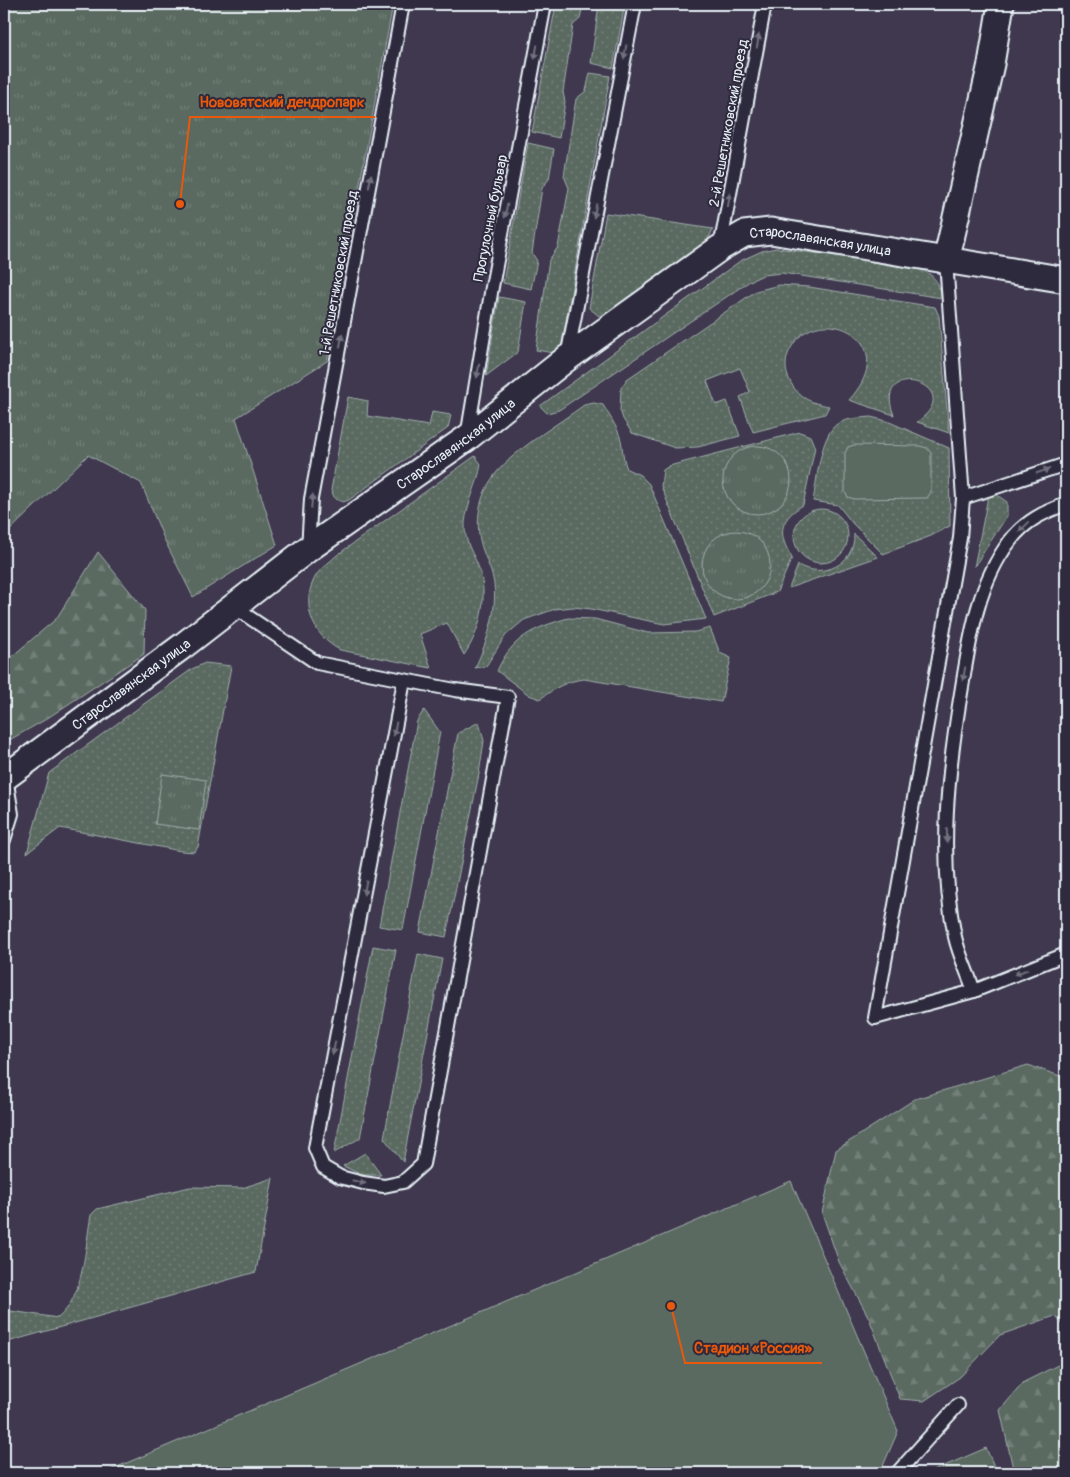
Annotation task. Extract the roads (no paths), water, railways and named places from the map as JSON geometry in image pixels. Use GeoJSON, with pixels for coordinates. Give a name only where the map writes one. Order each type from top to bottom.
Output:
{"type":"FeatureCollection","features":[{"type":"Feature","properties":{"kind":"street"},"geometry":{"type":"LineString","coordinates":[[946,261],[991,64],[1001,4]]}},
{"type":"Feature","properties":{"kind":"street","name":"Старославянская улица"},"geometry":{"type":"LineString","coordinates":[[5,778],[234,607],[308,549],[466,438],[566,359],[720,248],[744,234],[771,231],[1066,280]]}},
{"type":"Feature","properties":{"kind":"lane","name":"1-й Решетниковский проезд"},"geometry":{"type":"LineString","coordinates":[[308,549],[311,500],[403,4]]}},
{"type":"Feature","properties":{"kind":"lane","name":"Прогулочный бульвар"},"geometry":{"type":"LineString","coordinates":[[466,438],[545,4]]}},
{"type":"Feature","properties":{"kind":"lane"},"geometry":{"type":"LineString","coordinates":[[566,359],[635,4]]}},
{"type":"Feature","properties":{"kind":"lane","name":"2-й Решетниковский проезд"},"geometry":{"type":"LineString","coordinates":[[720,248],[765,4]]}},
{"type":"Feature","properties":{"kind":"lane"},"geometry":{"type":"LineString","coordinates":[[946,261],[963,498],[960,538],[875,1018],[974,991],[1066,954]]}},
{"type":"Feature","properties":{"kind":"lane"},"geometry":{"type":"LineString","coordinates":[[963,498],[1066,464]]}},
{"type":"Feature","properties":{"kind":"lane"},"geometry":{"type":"LineString","coordinates":[[974,991],[955,937],[948,880],[946,796],[972,630],[986,583],[1010,541],[1027,522],[1066,504]]}},
{"type":"Feature","properties":{"kind":"lane"},"geometry":{"type":"LineString","coordinates":[[234,607],[317,663],[404,681],[508,697],[423,1164],[403,1182],[384,1186],[340,1177],[323,1167],[315,1148],[404,681]]}},
{"type":"Feature","properties":{"kind":"lane"},"geometry":{"type":"LineString","coordinates":[[4,840],[12,814],[5,778]]}},
{"type":"Feature","properties":{"kind":"lane"},"geometry":{"type":"LineString","coordinates":[[898,1473],[958,1405]]}},
{"type":"Feature","properties":{"kind":"place","name":"Нововятский дендропарк"},"geometry":{"type":"Point","coordinates":[180,204]}},
{"type":"Feature","properties":{"kind":"place","name":"Стадион «Россия»"},"geometry":{"type":"Point","coordinates":[671,1306]}}]}
